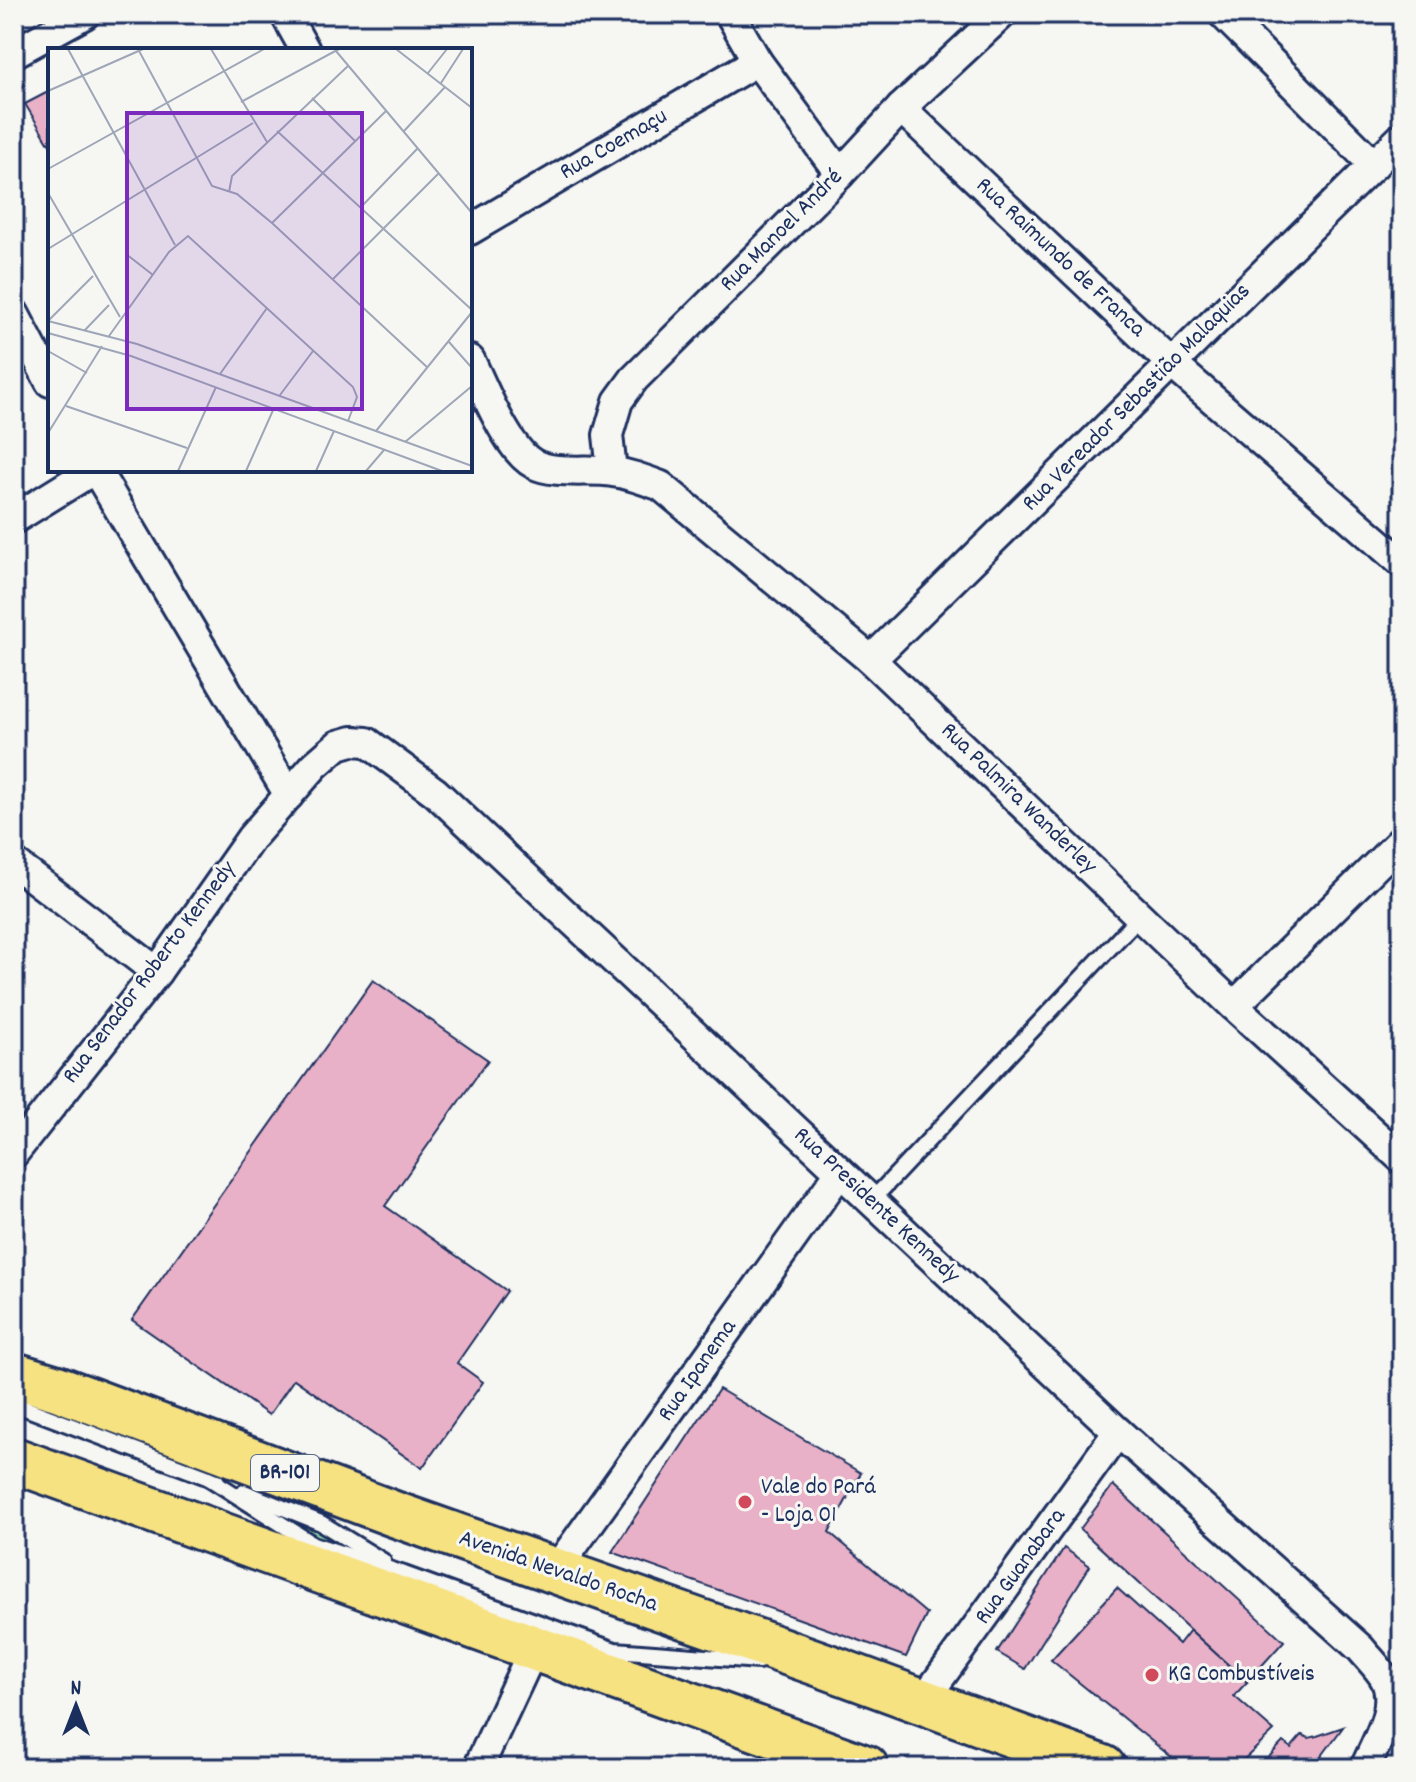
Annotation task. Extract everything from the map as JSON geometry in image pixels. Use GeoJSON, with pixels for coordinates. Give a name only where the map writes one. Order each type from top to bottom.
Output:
{"type":"FeatureCollection","features":[{"type":"Feature","properties":{"kind":"highway","name":"Avenida Nevaldo Rocha"},"geometry":{"type":"LineString","coordinates":[[14,1375],[1103,1768]]}},
{"type":"Feature","properties":{"kind":"highway"},"geometry":{"type":"LineString","coordinates":[[14,1460],[866,1768]]}},
{"type":"Feature","properties":{"kind":"street"},"geometry":{"type":"LineString","coordinates":[[14,53],[85,14]]}},
{"type":"Feature","properties":{"kind":"street"},"geometry":{"type":"LineString","coordinates":[[285,14],[304,48]]}},
{"type":"Feature","properties":{"kind":"street"},"geometry":{"type":"LineString","coordinates":[[730,14],[757,61],[840,174]]}},
{"type":"Feature","properties":{"kind":"street","name":"Rua Manoel André"},"geometry":{"type":"LineString","coordinates":[[612,471],[608,435],[618,401],[634,379],[840,174],[901,108],[1002,14]]}},
{"type":"Feature","properties":{"kind":"street"},"geometry":{"type":"LineString","coordinates":[[1223,14],[1374,165]]}},
{"type":"Feature","properties":{"kind":"street","name":"Rua Coemaçu"},"geometry":{"type":"LineString","coordinates":[[472,229],[757,61]]}},
{"type":"Feature","properties":{"kind":"street","name":"Rua Raimundo de Franca"},"geometry":{"type":"LineString","coordinates":[[901,108],[1172,364],[1402,563]]}},
{"type":"Feature","properties":{"kind":"street","name":"Rua Vereador Sebastião Malaquias"},"geometry":{"type":"LineString","coordinates":[[871,660],[1402,137]]}},
{"type":"Feature","properties":{"kind":"street"},"geometry":{"type":"LineString","coordinates":[[14,313],[48,378]]}},
{"type":"Feature","properties":{"kind":"street","name":"Rua Palmira Wanderley"},"geometry":{"type":"LineString","coordinates":[[472,364],[509,440],[533,463],[564,470],[612,471],[661,486],[871,660],[1234,1006],[1402,1159]]}},
{"type":"Feature","properties":{"kind":"street"},"geometry":{"type":"LineString","coordinates":[[14,519],[92,472]]}},
{"type":"Feature","properties":{"kind":"street"},"geometry":{"type":"LineString","coordinates":[[96,472],[289,795]]}},
{"type":"Feature","properties":{"kind":"street","name":"Rua Presidente Kennedy"},"geometry":{"type":"LineString","coordinates":[[289,795],[315,765],[338,745],[352,741],[367,742],[435,792],[1118,1432],[1361,1649],[1384,1678],[1390,1694],[1388,1713],[1365,1768]]}},
{"type":"Feature","properties":{"kind":"street","name":"Rua Senador Roberto Kennedy"},"geometry":{"type":"LineString","coordinates":[[14,1153],[157,972],[239,854],[289,795]]}},
{"type":"Feature","properties":{"kind":"street"},"geometry":{"type":"LineString","coordinates":[[1234,1006],[1402,840]]}},
{"type":"Feature","properties":{"kind":"street"},"geometry":{"type":"LineString","coordinates":[[14,863],[157,972]]}},
{"type":"Feature","properties":{"kind":"street","name":"Rua Ipanema"},"geometry":{"type":"LineString","coordinates":[[556,1570],[840,1172]]}},
{"type":"Feature","properties":{"kind":"street","name":"Rua Guanabara"},"geometry":{"type":"LineString","coordinates":[[923,1701],[1118,1432]]}},
{"type":"Feature","properties":{"kind":"street"},"geometry":{"type":"LineString","coordinates":[[478,1768],[534,1648]]}},
{"type":"Feature","properties":{"kind":"lane"},"geometry":{"type":"LineString","coordinates":[[871,1201],[1140,916]]}},
{"type":"Feature","properties":{"kind":"lane"},"geometry":{"type":"LineString","coordinates":[[14,1404],[321,1523],[404,1574]]}},
{"type":"Feature","properties":{"kind":"lane"},"geometry":{"type":"LineString","coordinates":[[14,1413],[52,1419]]}},
{"type":"Feature","properties":{"kind":"lane"},"geometry":{"type":"LineString","coordinates":[[209,1478],[313,1544],[615,1650],[695,1707]]}},
{"type":"Feature","properties":{"kind":"lane"},"geometry":{"type":"LineString","coordinates":[[615,1650],[823,1665]]}},
{"type":"Feature","properties":{"kind":"green space"},"geometry":{"type":"Polygon","coordinates":[[[266,1507],[321,1530],[360,1554],[316,1539],[266,1507]]]}},
{"type":"Feature","properties":{"kind":"building"},"geometry":{"type":"Polygon","coordinates":[[[48,92],[48,142],[25,104],[48,92]]]}},
{"type":"Feature","properties":{"kind":"building"},"geometry":{"type":"Polygon","coordinates":[[[373,980],[488,1060],[385,1206],[507,1291],[457,1363],[483,1382],[422,1468],[294,1379],[269,1415],[132,1320],[373,980]]]}},
{"type":"Feature","properties":{"kind":"building","name":"Vale do Pará - Loja 01"},"geometry":{"type":"Polygon","coordinates":[[[719,1389],[861,1473],[829,1532],[927,1614],[906,1657],[612,1552],[719,1389]]]}},
{"type":"Feature","properties":{"kind":"building"},"geometry":{"type":"Polygon","coordinates":[[[1113,1485],[1284,1641],[1247,1682],[1080,1529],[1113,1485]]]}},
{"type":"Feature","properties":{"kind":"building"},"geometry":{"type":"Polygon","coordinates":[[[1064,1548],[1090,1566],[1025,1669],[997,1652],[1064,1548]]]}},
{"type":"Feature","properties":{"kind":"building"},"geometry":{"type":"Polygon","coordinates":[[[1117,1588],[1179,1644],[1190,1630],[1247,1682],[1234,1696],[1274,1731],[1235,1768],[1185,1768],[1051,1660],[1117,1588]]]}},
{"type":"Feature","properties":{"kind":"building"},"geometry":{"type":"Polygon","coordinates":[[[1343,1727],[1313,1768],[1273,1768],[1264,1762],[1283,1742],[1291,1748],[1302,1735],[1309,1738],[1343,1727]]]}},
{"type":"Feature","properties":{"kind":"place","name":"Vale do Pará - Loja 01"},"geometry":{"type":"Point","coordinates":[745,1502]}},
{"type":"Feature","properties":{"kind":"place","name":"KG Combustíveis"},"geometry":{"type":"Point","coordinates":[1152,1675]}}]}
